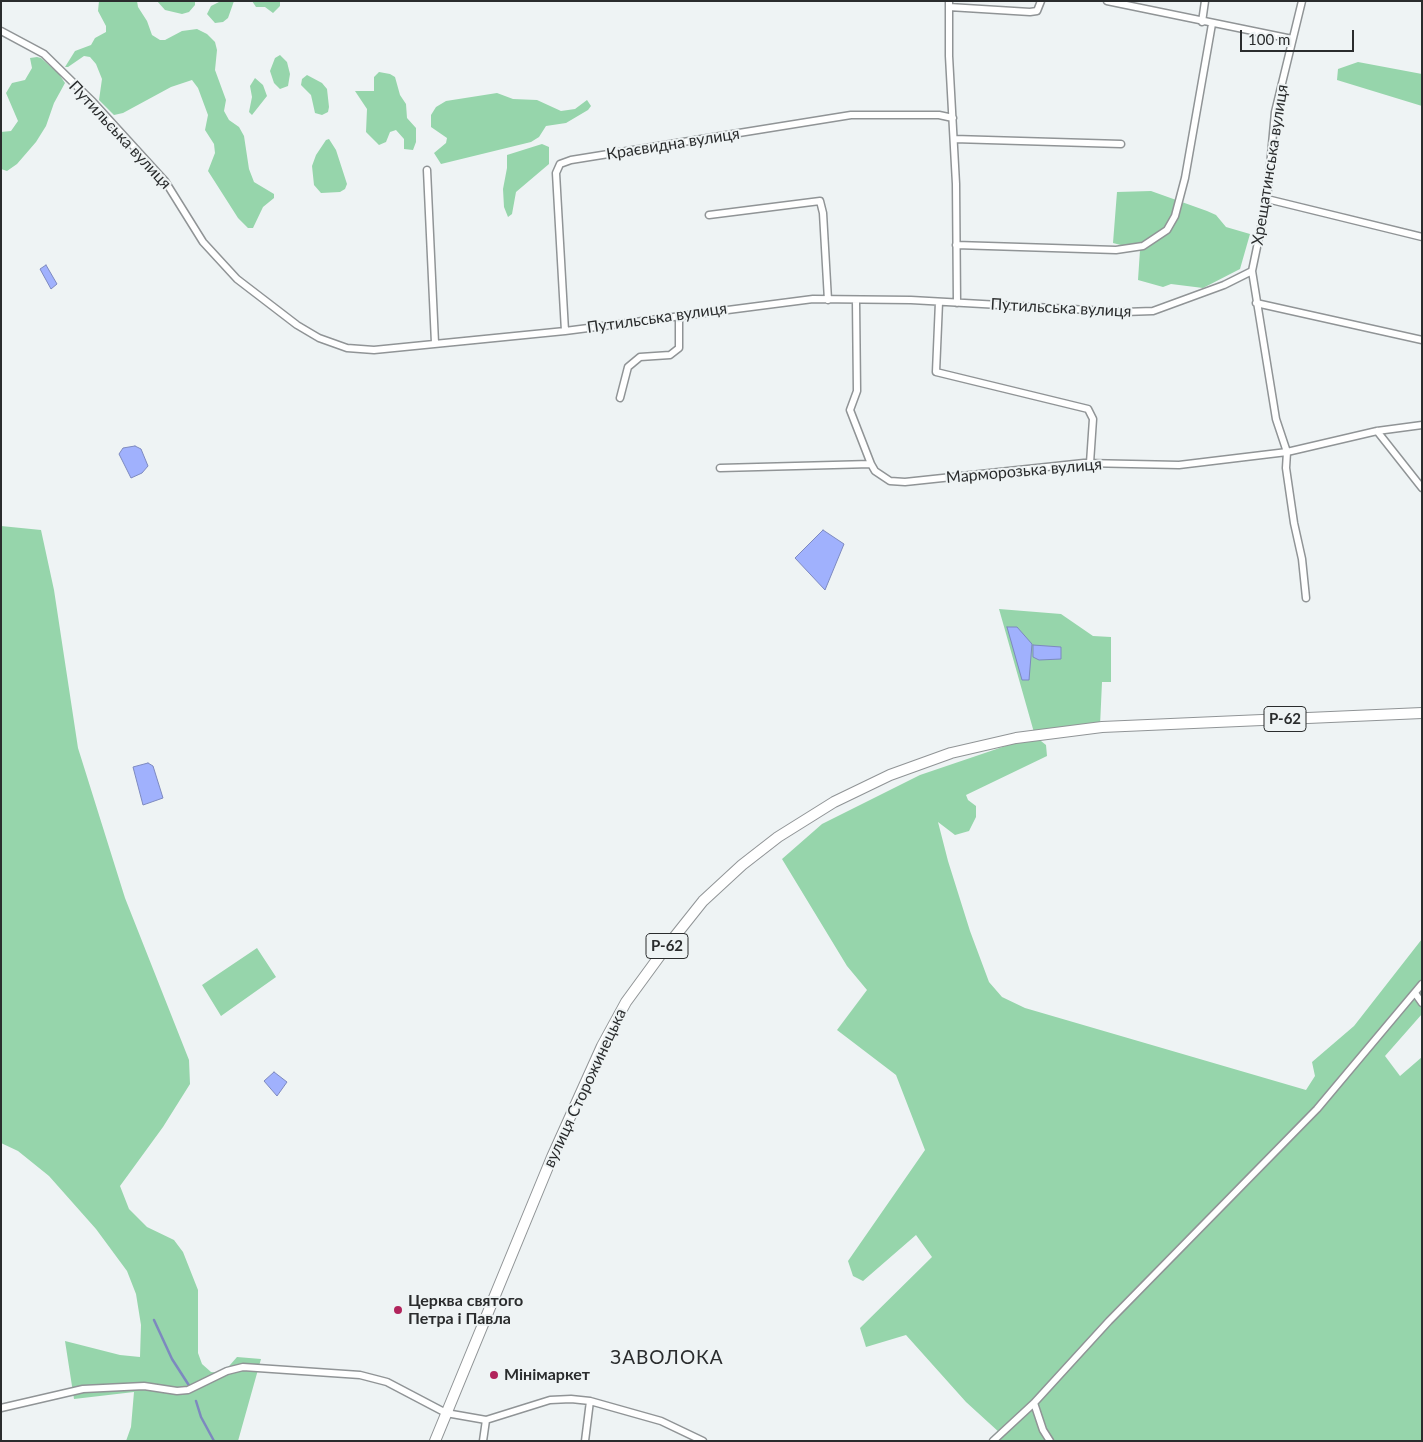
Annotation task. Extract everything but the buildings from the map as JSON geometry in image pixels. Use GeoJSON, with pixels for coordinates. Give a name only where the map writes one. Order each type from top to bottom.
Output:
{"type":"FeatureCollection","features":[{"type":"Feature","properties":{"kind":"main road","name":"вулиця Сторожинецька"},"geometry":{"type":"LineString","coordinates":[[436,1441],[446,1412],[552,1157],[602,1046],[626,1002],[703,901],[742,865],[778,837],[834,802],[890,775],[951,753],[1016,738],[1102,727],[1422,713]]}},
{"type":"Feature","properties":{"kind":"street"},"geometry":{"type":"LineString","coordinates":[[957,303],[949,4],[1030,12],[1037,11],[1041,1]]}},
{"type":"Feature","properties":{"kind":"street"},"geometry":{"type":"LineString","coordinates":[[1107,1],[1292,40]]}},
{"type":"Feature","properties":{"kind":"street"},"geometry":{"type":"LineString","coordinates":[[1202,22],[1205,1]]}},
{"type":"Feature","properties":{"kind":"street","name":"Хрещатинська вулиця"},"geometry":{"type":"LineString","coordinates":[[1252,271],[1267,199],[1274,112],[1302,1]]}},
{"type":"Feature","properties":{"kind":"street"},"geometry":{"type":"LineString","coordinates":[[956,245],[1116,250],[1143,246],[1167,230],[1175,216],[1185,178],[1212,24]]}},
{"type":"Feature","properties":{"kind":"street","name":"Путильська вулиця"},"geometry":{"type":"LineString","coordinates":[[1,31],[44,54],[92,102],[166,181],[210,250],[237,279],[274,309],[320,338],[347,348],[374,350],[564,330],[795,301],[939,302],[1124,312],[1153,311],[1212,290],[1252,271]]}},
{"type":"Feature","properties":{"kind":"street","name":"Краєвидна вулиця"},"geometry":{"type":"LineString","coordinates":[[564,330],[556,173],[560,164],[580,159],[851,115],[939,115],[953,118]]}},
{"type":"Feature","properties":{"kind":"street"},"geometry":{"type":"LineString","coordinates":[[954,139],[1121,144]]}},
{"type":"Feature","properties":{"kind":"street"},"geometry":{"type":"LineString","coordinates":[[427,170],[436,343]]}},
{"type":"Feature","properties":{"kind":"street"},"geometry":{"type":"LineString","coordinates":[[1267,199],[1422,237]]}},
{"type":"Feature","properties":{"kind":"street"},"geometry":{"type":"LineString","coordinates":[[709,215],[814,200],[820,201],[824,219],[828,300]]}},
{"type":"Feature","properties":{"kind":"street"},"geometry":{"type":"LineString","coordinates":[[1252,271],[1276,419],[1287,452],[1286,468],[1294,523],[1302,559],[1306,598]]}},
{"type":"Feature","properties":{"kind":"street"},"geometry":{"type":"LineString","coordinates":[[720,468],[871,464],[850,410],[857,391],[856,302]]}},
{"type":"Feature","properties":{"kind":"street"},"geometry":{"type":"LineString","coordinates":[[939,302],[936,372],[1088,409],[1093,419],[1090,463]]}},
{"type":"Feature","properties":{"kind":"street"},"geometry":{"type":"LineString","coordinates":[[1256,303],[1422,340]]}},
{"type":"Feature","properties":{"kind":"street"},"geometry":{"type":"LineString","coordinates":[[620,398],[628,367],[640,357],[670,355],[679,348],[679,315]]}},
{"type":"Feature","properties":{"kind":"street","name":"Марморозька вулиця"},"geometry":{"type":"LineString","coordinates":[[871,464],[875,471],[890,481],[905,482],[1090,463],[1179,465],[1287,452],[1377,431],[1422,425]]}},
{"type":"Feature","properties":{"kind":"street"},"geometry":{"type":"LineString","coordinates":[[1377,431],[1422,488]]}},
{"type":"Feature","properties":{"kind":"street"},"geometry":{"type":"LineString","coordinates":[[993,1441],[1034,1403],[1108,1320],[1317,1109],[1422,984]]}},
{"type":"Feature","properties":{"kind":"street"},"geometry":{"type":"LineString","coordinates":[[1415,992],[1422,1003]]}},
{"type":"Feature","properties":{"kind":"street"},"geometry":{"type":"LineString","coordinates":[[1,1408],[83,1390],[144,1386],[177,1391],[188,1390],[227,1371],[243,1367],[360,1375],[387,1382],[446,1412],[486,1420],[550,1400],[571,1398],[590,1401],[662,1421],[703,1441]]}},
{"type":"Feature","properties":{"kind":"street"},"geometry":{"type":"LineString","coordinates":[[585,1441],[590,1401]]}},
{"type":"Feature","properties":{"kind":"street"},"geometry":{"type":"LineString","coordinates":[[1034,1403],[1043,1430],[1050,1441]]}},
{"type":"Feature","properties":{"kind":"street"},"geometry":{"type":"LineString","coordinates":[[483,1441],[486,1420]]}},
{"type":"Feature","properties":{"kind":"green space"},"geometry":{"type":"Polygon","coordinates":[[[99,1],[137,1],[138,7],[147,21],[152,35],[160,40],[165,40],[182,31],[197,29],[207,34],[215,42],[217,50],[215,70],[226,100],[224,111],[229,120],[239,127],[244,136],[249,169],[254,182],[274,194],[274,198],[263,207],[253,228],[248,228],[238,218],[208,171],[215,153],[214,144],[205,130],[208,115],[198,88],[192,80],[171,87],[123,113],[114,115],[99,100],[102,79],[96,64],[90,57],[84,56],[68,67],[65,67],[75,51],[91,45],[95,38],[106,32],[106,26],[98,11],[99,1]]]}},
{"type":"Feature","properties":{"kind":"green space"},"geometry":{"type":"Polygon","coordinates":[[[157,1],[195,1],[195,5],[189,12],[182,14],[165,10],[157,1]]]}},
{"type":"Feature","properties":{"kind":"green space"},"geometry":{"type":"Polygon","coordinates":[[[221,1],[234,1],[228,18],[223,22],[215,23],[207,14],[211,6],[221,1]]]}},
{"type":"Feature","properties":{"kind":"green space"},"geometry":{"type":"Polygon","coordinates":[[[252,1],[280,1],[280,6],[273,13],[265,7],[256,7],[252,1]]]}},
{"type":"Feature","properties":{"kind":"green space"},"geometry":{"type":"Polygon","coordinates":[[[280,55],[287,62],[290,74],[288,86],[280,89],[274,83],[270,71],[275,58],[280,55]]]}},
{"type":"Feature","properties":{"kind":"green space"},"geometry":{"type":"Polygon","coordinates":[[[30,58],[41,58],[59,74],[65,83],[54,103],[46,126],[36,142],[17,164],[7,171],[1,169],[1,132],[11,131],[18,121],[6,93],[12,83],[25,80],[32,68],[30,58]]]}},
{"type":"Feature","properties":{"kind":"green space"},"geometry":{"type":"Polygon","coordinates":[[[1358,62],[1422,74],[1422,106],[1337,80],[1338,69],[1358,62]]]}},
{"type":"Feature","properties":{"kind":"green space"},"geometry":{"type":"Polygon","coordinates":[[[379,72],[395,77],[400,95],[406,104],[407,118],[416,128],[416,142],[413,150],[404,149],[404,139],[396,130],[390,132],[386,142],[379,145],[366,132],[367,109],[355,91],[374,91],[374,77],[379,72]]]}},
{"type":"Feature","properties":{"kind":"green space"},"geometry":{"type":"Polygon","coordinates":[[[307,75],[322,83],[327,89],[329,107],[328,112],[322,115],[315,113],[311,95],[301,85],[302,79],[307,75]]]}},
{"type":"Feature","properties":{"kind":"green space"},"geometry":{"type":"Polygon","coordinates":[[[255,78],[263,85],[267,96],[252,115],[249,112],[252,97],[250,86],[255,78]]]}},
{"type":"Feature","properties":{"kind":"green space"},"geometry":{"type":"Polygon","coordinates":[[[497,93],[513,99],[537,100],[561,111],[575,109],[587,100],[591,106],[588,110],[566,123],[546,126],[539,137],[531,142],[441,164],[434,153],[446,143],[447,138],[431,127],[431,115],[436,107],[446,101],[497,93]]]}},
{"type":"Feature","properties":{"kind":"green space"},"geometry":{"type":"Polygon","coordinates":[[[329,139],[336,150],[347,184],[345,189],[340,192],[321,193],[314,185],[312,166],[316,155],[326,140],[329,139]]]}},
{"type":"Feature","properties":{"kind":"green space"},"geometry":{"type":"Polygon","coordinates":[[[542,144],[549,147],[549,164],[516,192],[512,214],[508,217],[504,207],[503,189],[507,168],[507,155],[542,144]]]}},
{"type":"Feature","properties":{"kind":"green space"},"geometry":{"type":"Polygon","coordinates":[[[1151,191],[1207,211],[1216,215],[1226,227],[1250,234],[1240,269],[1203,288],[1171,284],[1163,287],[1138,280],[1140,250],[1113,243],[1117,192],[1151,191]]]}},
{"type":"Feature","properties":{"kind":"green space"},"geometry":{"type":"Polygon","coordinates":[[[1,526],[41,530],[54,590],[78,748],[125,898],[189,1060],[190,1084],[163,1127],[120,1186],[129,1209],[147,1227],[174,1240],[183,1252],[198,1290],[198,1353],[202,1364],[211,1372],[223,1373],[237,1357],[261,1359],[238,1441],[126,1441],[131,1427],[134,1392],[74,1399],[65,1341],[120,1355],[140,1357],[141,1325],[136,1294],[127,1271],[96,1229],[49,1176],[18,1151],[1,1143],[1,526]]]}},
{"type":"Feature","properties":{"kind":"green space"},"geometry":{"type":"Polygon","coordinates":[[[999,609],[1061,614],[1093,636],[1111,637],[1111,682],[1102,682],[1100,726],[1036,737],[1046,745],[1047,756],[966,795],[968,800],[976,806],[976,817],[969,831],[955,835],[938,822],[970,931],[989,982],[1002,997],[1025,1008],[1306,1090],[1315,1076],[1312,1062],[1354,1026],[1422,939],[1422,1014],[1385,1056],[1400,1076],[1422,1057],[1422,1441],[992,1441],[1000,1433],[966,1402],[906,1335],[866,1347],[860,1328],[932,1257],[916,1235],[863,1281],[853,1276],[848,1261],[925,1150],[896,1075],[837,1030],[867,990],[847,966],[782,859],[822,824],[920,775],[1035,736],[999,609]]]}},
{"type":"Feature","properties":{"kind":"green space"},"geometry":{"type":"Polygon","coordinates":[[[257,948],[276,977],[221,1016],[202,985],[257,948]]]}},
{"type":"Feature","properties":{"kind":"water"},"geometry":{"type":"Polygon","coordinates":[[[46,265],[57,284],[51,289],[40,269],[46,265]]]}},
{"type":"Feature","properties":{"kind":"water"},"geometry":{"type":"Polygon","coordinates":[[[135,446],[141,449],[148,466],[142,473],[131,478],[119,454],[123,448],[135,446]]]}},
{"type":"Feature","properties":{"kind":"water"},"geometry":{"type":"Polygon","coordinates":[[[823,530],[844,544],[825,590],[795,558],[823,530]]]}},
{"type":"Feature","properties":{"kind":"water"},"geometry":{"type":"Polygon","coordinates":[[[1007,627],[1017,627],[1032,644],[1029,680],[1022,680],[1007,627]]]}},
{"type":"Feature","properties":{"kind":"water"},"geometry":{"type":"Polygon","coordinates":[[[1033,645],[1061,647],[1061,659],[1039,660],[1033,657],[1033,645]]]}},
{"type":"Feature","properties":{"kind":"water"},"geometry":{"type":"Polygon","coordinates":[[[148,763],[153,766],[163,798],[143,805],[133,767],[148,763]]]}},
{"type":"Feature","properties":{"kind":"water"},"geometry":{"type":"Polygon","coordinates":[[[274,1072],[287,1082],[277,1096],[264,1081],[274,1072]]]}},
{"type":"Feature","properties":{"kind":"waterway"},"geometry":{"type":"LineString","coordinates":[[154,1320],[172,1359],[190,1387]]}},
{"type":"Feature","properties":{"kind":"waterway"},"geometry":{"type":"LineString","coordinates":[[196,1401],[201,1417],[214,1441]]}},
{"type":"Feature","properties":{"kind":"place","name":"Церква святого Петра і Павла"},"geometry":{"type":"Point","coordinates":[398,1310]}},
{"type":"Feature","properties":{"kind":"place","name":"Мінімаркет"},"geometry":{"type":"Point","coordinates":[494,1375]}},
{"type":"Feature","properties":{"kind":"district","name":"ЗАВОЛОКА"},"geometry":{"type":"Point","coordinates":[667,1358]}}]}
